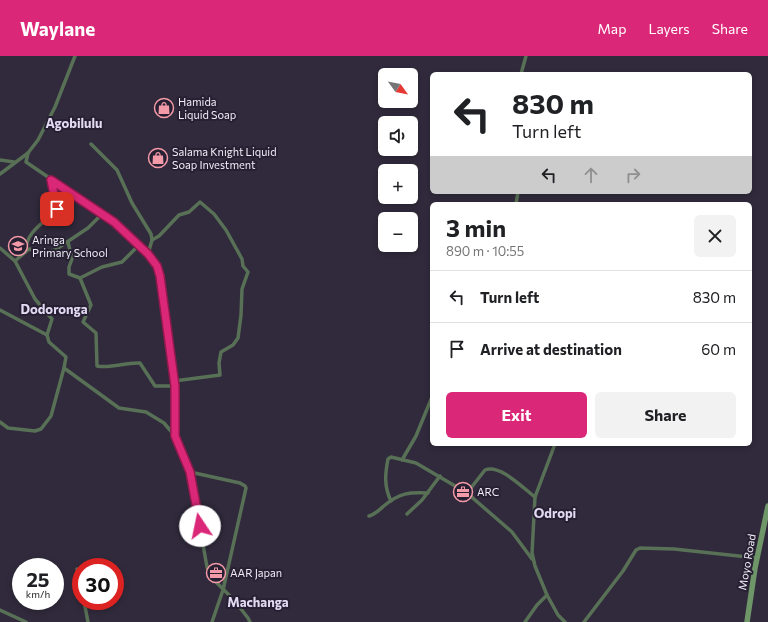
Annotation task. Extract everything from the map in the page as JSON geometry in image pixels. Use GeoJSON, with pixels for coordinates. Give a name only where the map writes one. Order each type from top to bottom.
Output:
{"type":"FeatureCollection","features":[{"type":"Feature","properties":{"kind":"main road","name":"Moyo Road"},"geometry":{"type":"LineString","coordinates":[[747,622],[757,558],[768,506]]}},
{"type":"Feature","properties":{"kind":"street"},"geometry":{"type":"LineString","coordinates":[[0,174],[28,152],[38,140],[55,107],[74,56]]}},
{"type":"Feature","properties":{"kind":"street"},"geometry":{"type":"LineString","coordinates":[[522,72],[526,56]]}},
{"type":"Feature","properties":{"kind":"street"},"geometry":{"type":"LineString","coordinates":[[91,144],[116,170],[132,203],[152,234],[148,254]]}},
{"type":"Feature","properties":{"kind":"street"},"geometry":{"type":"LineString","coordinates":[[26,162],[28,152]]}},
{"type":"Feature","properties":{"kind":"street"},"geometry":{"type":"LineString","coordinates":[[0,160],[26,162],[114,222],[148,254],[157,266],[160,276],[175,386],[175,436]]}},
{"type":"Feature","properties":{"kind":"street"},"geometry":{"type":"LineString","coordinates":[[26,251],[26,244],[32,233],[57,209],[51,180]]}},
{"type":"Feature","properties":{"kind":"street"},"geometry":{"type":"LineString","coordinates":[[152,240],[159,236],[179,215],[189,212],[200,202],[214,214],[226,230],[242,259],[243,266],[248,272],[242,290],[238,338],[233,345],[221,352],[219,363],[220,375],[174,381]]}},
{"type":"Feature","properties":{"kind":"street"},"geometry":{"type":"LineString","coordinates":[[15,261],[26,251],[49,252],[68,242],[88,228],[102,214]]}},
{"type":"Feature","properties":{"kind":"street"},"geometry":{"type":"LineString","coordinates":[[68,242],[72,259],[69,267],[69,274],[80,278],[91,303],[91,308],[83,322],[96,333],[96,366],[106,367],[140,363],[155,386],[175,386]]}},
{"type":"Feature","properties":{"kind":"street"},"geometry":{"type":"LineString","coordinates":[[80,278],[102,267],[122,262],[139,245]]}},
{"type":"Feature","properties":{"kind":"street"},"geometry":{"type":"LineString","coordinates":[[0,248],[15,261],[36,299],[52,319],[47,335],[49,342],[66,357],[51,416],[40,429],[35,431],[8,428],[0,422]]}},
{"type":"Feature","properties":{"kind":"street"},"geometry":{"type":"LineString","coordinates":[[0,310],[47,335]]}},
{"type":"Feature","properties":{"kind":"street"},"geometry":{"type":"LineString","coordinates":[[64,368],[119,408],[146,412],[164,423],[175,436],[190,472],[207,567],[211,577],[234,600],[250,622]]}},
{"type":"Feature","properties":{"kind":"street"},"geometry":{"type":"LineString","coordinates":[[402,460],[416,436],[430,402]]}},
{"type":"Feature","properties":{"kind":"street"},"geometry":{"type":"LineString","coordinates":[[532,559],[535,497],[553,446]]}},
{"type":"Feature","properties":{"kind":"street"},"geometry":{"type":"LineString","coordinates":[[391,501],[386,491],[386,471],[388,459],[391,457],[416,463],[467,493],[512,532],[532,559],[547,595],[558,615],[565,622]]}},
{"type":"Feature","properties":{"kind":"street"},"geometry":{"type":"LineString","coordinates":[[467,493],[484,470],[494,468],[504,473],[535,497]]}},
{"type":"Feature","properties":{"kind":"street"},"geometry":{"type":"LineString","coordinates":[[190,472],[240,483],[246,488],[223,590],[212,622]]}},
{"type":"Feature","properties":{"kind":"street"},"geometry":{"type":"LineString","coordinates":[[407,514],[419,504],[440,476]]}},
{"type":"Feature","properties":{"kind":"street"},"geometry":{"type":"LineString","coordinates":[[369,516],[375,514],[391,501],[407,493],[428,493]]}},
{"type":"Feature","properties":{"kind":"street"},"geometry":{"type":"LineString","coordinates":[[584,622],[623,571],[636,550],[640,548],[674,549],[757,558]]}},
{"type":"Feature","properties":{"kind":"street"},"geometry":{"type":"LineString","coordinates":[[525,622],[537,605],[547,595]]}},
{"type":"Feature","properties":{"kind":"street"},"geometry":{"type":"LineString","coordinates":[[0,610],[26,622]]}},
{"type":"Feature","properties":{"kind":"street"},"geometry":{"type":"LineString","coordinates":[[86,610],[88,622]]}},
{"type":"Feature","properties":{"kind":"place","name":"Hamida Liquid Soap"},"geometry":{"type":"Point","coordinates":[164,108]}},
{"type":"Feature","properties":{"kind":"place","name":"Salama Knight Liquid Soap Investment"},"geometry":{"type":"Point","coordinates":[158,158]}},
{"type":"Feature","properties":{"kind":"place","name":"Aringa Primary School"},"geometry":{"type":"Point","coordinates":[18,246]}},
{"type":"Feature","properties":{"kind":"place","name":"ARC"},"geometry":{"type":"Point","coordinates":[463,492]}},
{"type":"Feature","properties":{"kind":"place","name":"AAR Japan"},"geometry":{"type":"Point","coordinates":[216,573]}},
{"type":"Feature","properties":{"kind":"district","name":"Agobilulu"},"geometry":{"type":"Point","coordinates":[74,123]}},
{"type":"Feature","properties":{"kind":"district","name":"Dodoronga"},"geometry":{"type":"Point","coordinates":[54,309]}},
{"type":"Feature","properties":{"kind":"district","name":"Odropi"},"geometry":{"type":"Point","coordinates":[555,513]}},
{"type":"Feature","properties":{"kind":"district","name":"Machanga"},"geometry":{"type":"Point","coordinates":[258,602]}},
{"type":"Feature","properties":{"kind":"route"},"geometry":{"type":"LineString","coordinates":[[57,209],[51,180],[114,222],[148,254],[157,266],[160,276],[175,386],[175,436],[190,472],[200,526]]}}]}
